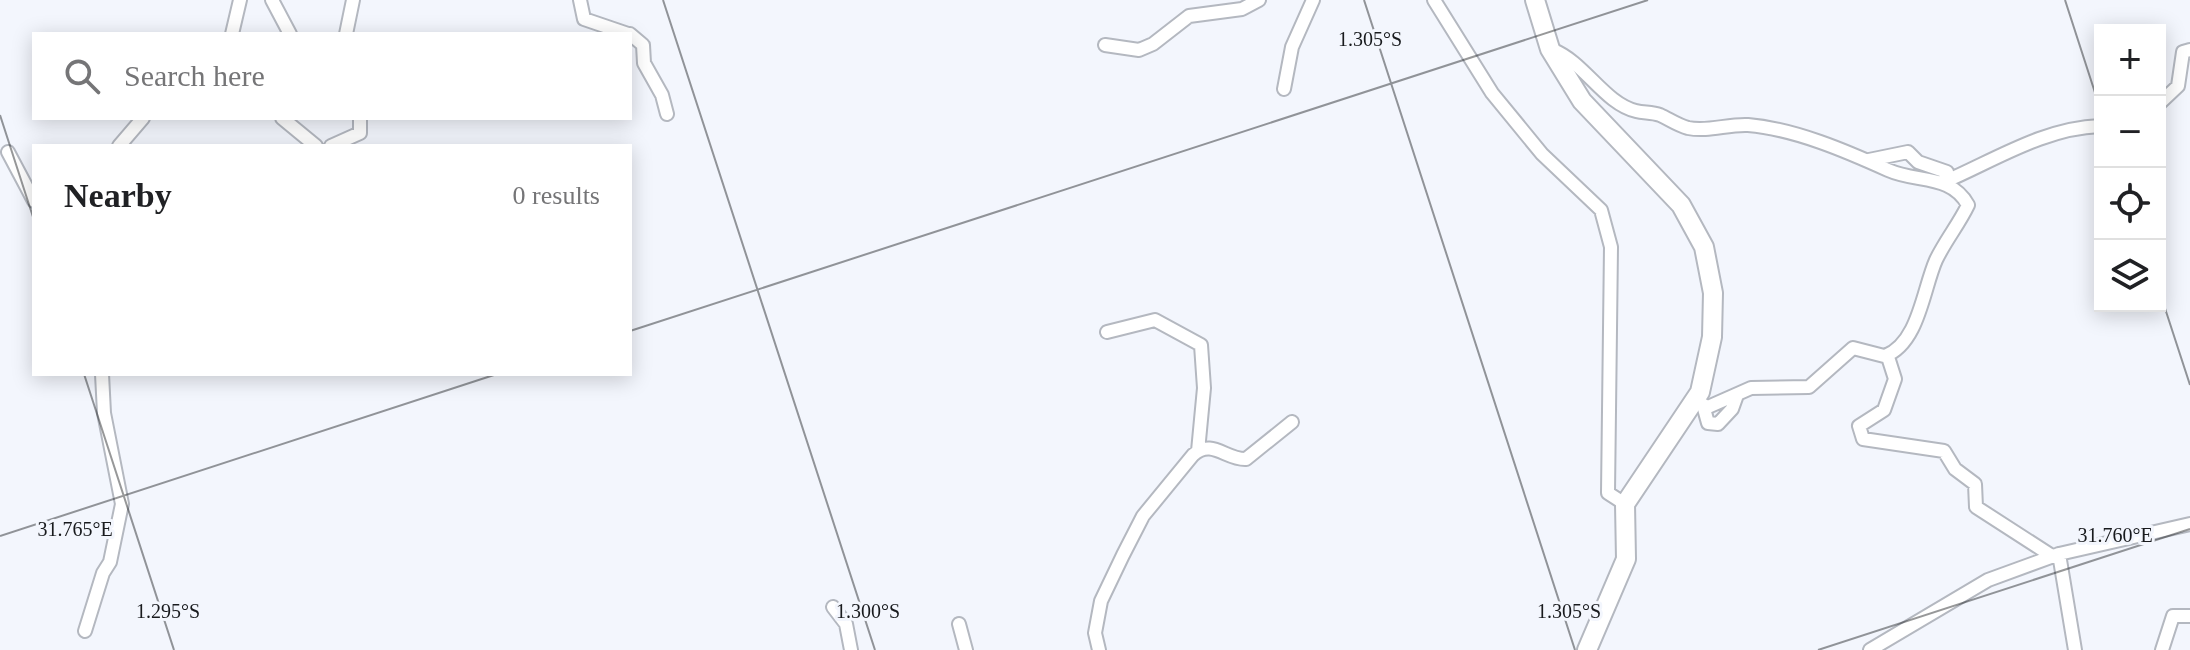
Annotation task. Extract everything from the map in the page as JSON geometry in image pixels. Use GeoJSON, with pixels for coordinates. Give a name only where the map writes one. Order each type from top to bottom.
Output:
{"type":"FeatureCollection","features":[{"type":"Feature","properties":{"kind":"highway"},"geometry":{"type":"LineString","coordinates":[[1535,0],[1550,49],[1582,101],[1681,205],[1704,247],[1713,293],[1712,337],[1699,403],[1625,504],[1626,559],[1587,650]]}},
{"type":"Feature","properties":{"kind":"street"},"geometry":{"type":"LineString","coordinates":[[232,32],[240,0]]}},
{"type":"Feature","properties":{"kind":"street"},"geometry":{"type":"LineString","coordinates":[[272,0],[289,32]]}},
{"type":"Feature","properties":{"kind":"street"},"geometry":{"type":"LineString","coordinates":[[346,32],[353,0]]}},
{"type":"Feature","properties":{"kind":"street"},"geometry":{"type":"LineString","coordinates":[[580,0],[584,19],[623,32]]}},
{"type":"Feature","properties":{"kind":"street"},"geometry":{"type":"LineString","coordinates":[[1105,45],[1139,50],[1153,44],[1189,16],[1242,9],[1259,0]]}},
{"type":"Feature","properties":{"kind":"street"},"geometry":{"type":"LineString","coordinates":[[1284,89],[1292,47],[1313,0]]}},
{"type":"Feature","properties":{"kind":"street"},"geometry":{"type":"LineString","coordinates":[[1434,0],[1492,93],[1542,154],[1601,210],[1611,247],[1608,493],[1625,504]]}},
{"type":"Feature","properties":{"kind":"street"},"geometry":{"type":"LineString","coordinates":[[632,36],[643,45],[644,63],[662,95],[667,114]]}},
{"type":"Feature","properties":{"kind":"street"},"geometry":{"type":"LineString","coordinates":[[1550,49],[1562,54],[1620,105],[1635,111],[1659,115],[1686,127],[1710,130],[1748,125],[1793,134],[1869,160],[1898,175],[1944,182],[1961,194],[1968,205],[1934,265],[1908,334],[1897,351],[1885,356]]}},
{"type":"Feature","properties":{"kind":"street"},"geometry":{"type":"LineString","coordinates":[[2166,97],[2178,86],[2183,52],[2190,50]]}},
{"type":"Feature","properties":{"kind":"street"},"geometry":{"type":"LineString","coordinates":[[121,144],[141,120]]}},
{"type":"Feature","properties":{"kind":"street"},"geometry":{"type":"LineString","coordinates":[[284,120],[314,144]]}},
{"type":"Feature","properties":{"kind":"street"},"geometry":{"type":"LineString","coordinates":[[335,144],[360,133],[360,120]]}},
{"type":"Feature","properties":{"kind":"street"},"geometry":{"type":"LineString","coordinates":[[1944,182],[2042,137],[2072,128],[2094,126]]}},
{"type":"Feature","properties":{"kind":"street"},"geometry":{"type":"LineString","coordinates":[[8,152],[32,197]]}},
{"type":"Feature","properties":{"kind":"street"},"geometry":{"type":"LineString","coordinates":[[1869,160],[1908,152],[1918,162],[1947,172],[1944,182]]}},
{"type":"Feature","properties":{"kind":"street"},"geometry":{"type":"LineString","coordinates":[[1099,650],[1095,633],[1098,615],[1123,555],[1149,507],[1198,451],[1204,388],[1201,345],[1155,320],[1107,332]]}},
{"type":"Feature","properties":{"kind":"street"},"geometry":{"type":"LineString","coordinates":[[1737,395],[1729,413],[1715,425],[1706,421],[1699,403],[1715,405],[1737,395],[1772,385],[1809,387],[1853,348],[1885,356],[1893,365],[1895,382],[1884,410],[1862,424],[1859,434],[1868,442],[1932,448],[1948,454],[1954,466],[1975,484],[1973,500],[1980,510],[2055,555],[2075,650]]}},
{"type":"Feature","properties":{"kind":"street"},"geometry":{"type":"LineString","coordinates":[[85,631],[103,573],[110,562],[122,504],[104,413],[102,376]]}},
{"type":"Feature","properties":{"kind":"street"},"geometry":{"type":"LineString","coordinates":[[1198,451],[1215,449],[1246,459],[1292,422]]}},
{"type":"Feature","properties":{"kind":"street"},"geometry":{"type":"LineString","coordinates":[[1870,650],[1988,580],[2055,555],[2190,524]]}},
{"type":"Feature","properties":{"kind":"street"},"geometry":{"type":"LineString","coordinates":[[833,607],[846,624],[851,650]]}},
{"type":"Feature","properties":{"kind":"street"},"geometry":{"type":"LineString","coordinates":[[2162,650],[2173,616],[2190,616]]}},
{"type":"Feature","properties":{"kind":"street"},"geometry":{"type":"LineString","coordinates":[[959,624],[966,650]]}}]}
